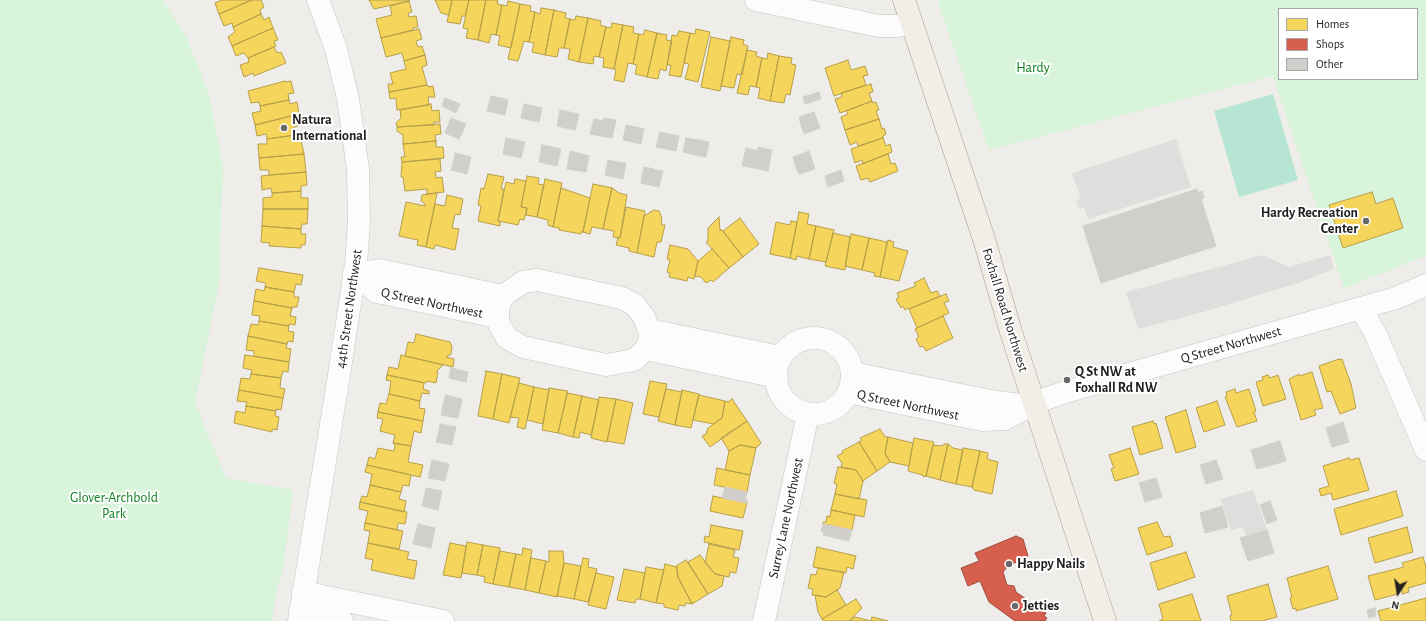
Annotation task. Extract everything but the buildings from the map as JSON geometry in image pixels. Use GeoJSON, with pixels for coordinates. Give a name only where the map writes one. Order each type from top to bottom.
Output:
{"type":"FeatureCollection","features":[{"type":"Feature","properties":{"kind":"main road","name":"Foxhall Road Northwest"},"geometry":{"type":"LineString","coordinates":[[904,0],[981,232],[1105,621]]}},
{"type":"Feature","properties":{"kind":"street","name":"44th Street Northwest"},"geometry":{"type":"LineString","coordinates":[[301,608],[334,409],[354,274],[359,205],[358,169],[354,134],[340,65],[318,0]]}},
{"type":"Feature","properties":{"kind":"street"},"geometry":{"type":"LineString","coordinates":[[756,0],[879,26],[912,24]]}},
{"type":"Feature","properties":{"kind":"street","name":"Q Street Northwest"},"geometry":{"type":"LineString","coordinates":[[354,274],[379,270],[503,296]]}},
{"type":"Feature","properties":{"kind":"street","name":"Q Street Northwest"},"geometry":{"type":"LineString","coordinates":[[354,274],[377,292],[498,317]]}},
{"type":"Feature","properties":{"kind":"street","name":"Q Street Northwest"},"geometry":{"type":"LineString","coordinates":[[537,280],[622,298],[636,305],[644,318],[648,340],[634,360],[613,364],[598,363],[523,347],[508,338],[499,324],[498,306],[503,296],[523,282],[537,280]]}},
{"type":"Feature","properties":{"kind":"street","name":"Q Street Northwest"},"geometry":{"type":"LineString","coordinates":[[850,383],[1020,405],[1035,403],[1062,393],[1396,298],[1426,285]]}},
{"type":"Feature","properties":{"kind":"street"},"geometry":{"type":"LineString","coordinates":[[1361,308],[1376,335],[1426,450]]}},
{"type":"Feature","properties":{"kind":"street","name":"Q Street Northwest"},"geometry":{"type":"LineString","coordinates":[[804,338],[822,338],[839,346],[850,361],[850,383],[845,399],[828,412],[808,414],[787,405],[778,391],[778,367],[787,348],[804,338]]}},
{"type":"Feature","properties":{"kind":"street"},"geometry":{"type":"LineString","coordinates":[[648,340],[778,367]]}},
{"type":"Feature","properties":{"kind":"street","name":"Surrey Lane Northwest"},"geometry":{"type":"LineString","coordinates":[[764,621],[808,414]]}},
{"type":"Feature","properties":{"kind":"street"},"geometry":{"type":"LineString","coordinates":[[301,608],[342,621]]}},
{"type":"Feature","properties":{"kind":"street"},"geometry":{"type":"LineString","coordinates":[[301,608],[442,621]]}},
{"type":"Feature","properties":{"kind":"green space","name":"Glover-Archbold Park"},"geometry":{"type":"Polygon","coordinates":[[[0,0],[163,0],[187,38],[209,95],[223,167],[219,283],[195,403],[226,478],[293,490],[284,562],[275,600],[272,621],[0,621],[0,0]]]}},
{"type":"Feature","properties":{"kind":"green space","name":"Hardy"},"geometry":{"type":"Polygon","coordinates":[[[937,0],[1426,0],[1426,256],[1344,288],[1273,76],[989,150],[937,0]]]}},
{"type":"Feature","properties":{"kind":"green space"},"geometry":{"type":"Polygon","coordinates":[[[1273,94],[1298,180],[1239,197],[1214,111],[1273,94]]]}},
{"type":"Feature","properties":{"kind":"shaded area"},"geometry":{"type":"Polygon","coordinates":[[[1176,139],[1191,187],[1088,219],[1084,208],[1079,209],[1076,201],[1081,199],[1072,173],[1176,139]]]}},
{"type":"Feature","properties":{"kind":"shaded area"},"geometry":{"type":"Polygon","coordinates":[[[1263,255],[1289,267],[1330,255],[1334,269],[1298,283],[1203,312],[1138,329],[1126,292],[1263,255]]]}},
{"type":"Feature","properties":{"kind":"shaded area"},"geometry":{"type":"Polygon","coordinates":[[[1253,490],[1267,530],[1246,536],[1243,527],[1231,530],[1221,499],[1253,490]]]}},
{"type":"Feature","properties":{"kind":"place","name":"Natura International"},"geometry":{"type":"Point","coordinates":[284,128]}},
{"type":"Feature","properties":{"kind":"place","name":"Hardy Recreation Center"},"geometry":{"type":"Point","coordinates":[1366,221]}},
{"type":"Feature","properties":{"kind":"place","name":"Q St NW at Foxhall Rd NW"},"geometry":{"type":"Point","coordinates":[1067,380]}},
{"type":"Feature","properties":{"kind":"place","name":"Happy Nails"},"geometry":{"type":"Point","coordinates":[1009,564]}},
{"type":"Feature","properties":{"kind":"place","name":"Jetties"},"geometry":{"type":"Point","coordinates":[1015,606]}}]}
